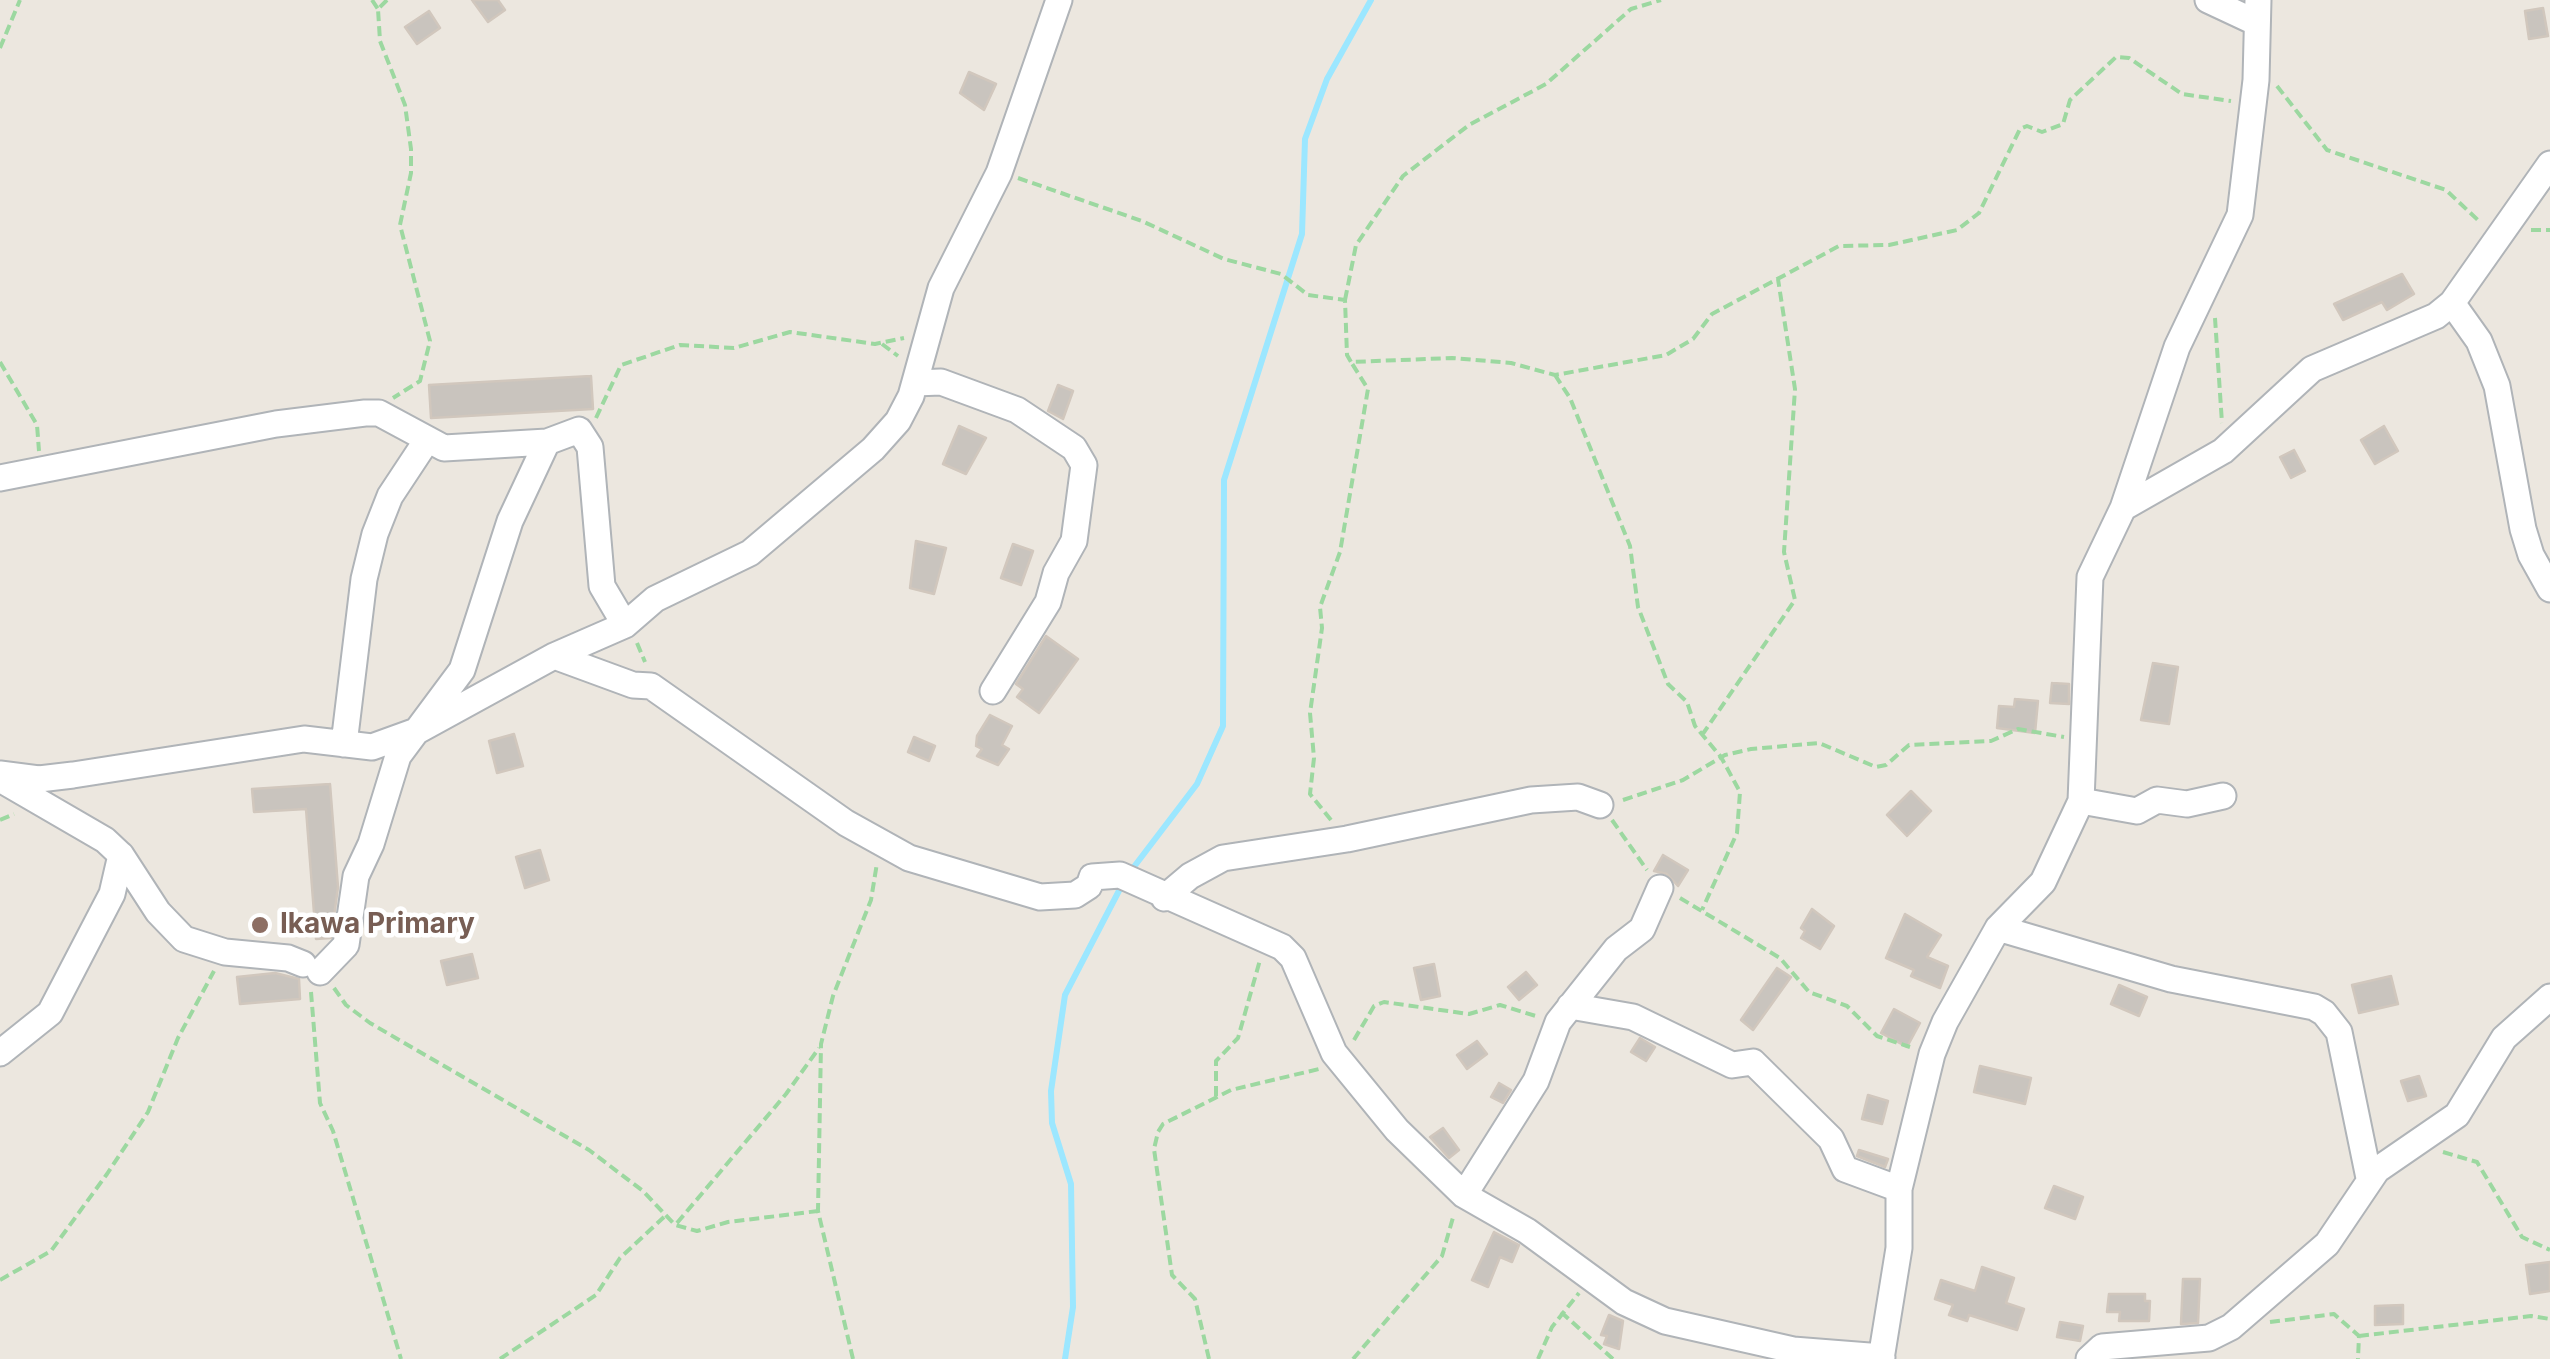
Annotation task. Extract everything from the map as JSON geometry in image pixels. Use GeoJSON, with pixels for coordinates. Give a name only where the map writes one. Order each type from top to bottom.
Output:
{"type":"FeatureCollection","features":[{"type":"Feature","properties":{"kind":"street"},"geometry":{"type":"LineString","coordinates":[[0,777],[72,775],[304,739],[372,747],[420,730],[554,656],[624,624],[656,599],[750,553],[873,450],[898,422],[932,331],[941,288],[1000,173],[1059,0]]}},
{"type":"Feature","properties":{"kind":"street"},"geometry":{"type":"LineString","coordinates":[[554,656],[633,685],[652,686],[878,843],[909,858],[1040,897],[1075,894],[1088,886],[1092,878],[1127,876],[1164,898],[1282,946],[1294,958],[1324,1034],[1342,1064],[1397,1130],[1464,1195],[1527,1231],[1624,1302],[1665,1321],[1793,1350],[1881,1358],[1899,1248],[1899,1189],[1932,1054],[1944,1022],[1998,928],[2042,882],[2081,802],[2090,577],[2124,508],[2177,347],[2240,215],[2256,74],[2256,11],[2208,0]]}},
{"type":"Feature","properties":{"kind":"street"},"geometry":{"type":"LineString","coordinates":[[2124,508],[2223,451],[2312,368],[2422,325],[2452,303],[2550,164]]}},
{"type":"Feature","properties":{"kind":"street"},"geometry":{"type":"LineString","coordinates":[[2452,303],[2480,341],[2497,386],[2523,529],[2531,555],[2550,589]]}},
{"type":"Feature","properties":{"kind":"street"},"geometry":{"type":"LineString","coordinates":[[913,389],[941,382],[1017,410],[1051,430],[1081,457],[1084,477],[1074,540],[1056,573],[1048,602],[994,691]]}},
{"type":"Feature","properties":{"kind":"street"},"geometry":{"type":"LineString","coordinates":[[0,478],[276,424],[380,413],[444,448],[547,442],[579,430],[586,436],[602,586],[624,624]]}},
{"type":"Feature","properties":{"kind":"street"},"geometry":{"type":"LineString","coordinates":[[344,744],[364,579],[375,534],[390,496],[426,440]]}},
{"type":"Feature","properties":{"kind":"street"},"geometry":{"type":"LineString","coordinates":[[0,777],[105,840],[121,855],[158,912],[184,939],[225,952],[288,958],[311,968],[346,945],[356,876],[371,844],[398,756],[462,670],[510,521],[547,442]]}},
{"type":"Feature","properties":{"kind":"street"},"geometry":{"type":"LineString","coordinates":[[2081,802],[2137,812],[2157,800],[2186,804],[2223,796]]}},
{"type":"Feature","properties":{"kind":"street"},"geometry":{"type":"LineString","coordinates":[[1164,898],[1190,876],[1223,858],[1348,839],[1531,800],[1578,797],[1603,808]]}},
{"type":"Feature","properties":{"kind":"street"},"geometry":{"type":"LineString","coordinates":[[0,1053],[50,1013],[112,894],[121,855]]}},
{"type":"Feature","properties":{"kind":"street"},"geometry":{"type":"LineString","coordinates":[[1464,1195],[1490,1148],[1536,1081],[1564,1014],[1616,949],[1644,926],[1660,888]]}},
{"type":"Feature","properties":{"kind":"street"},"geometry":{"type":"LineString","coordinates":[[1998,928],[2171,979],[2314,1007],[2339,1032],[2369,1178]]}},
{"type":"Feature","properties":{"kind":"street"},"geometry":{"type":"LineString","coordinates":[[2089,1359],[2102,1347],[2209,1338],[2230,1327],[2327,1244],[2369,1178],[2458,1115],[2504,1038],[2550,998]]}},
{"type":"Feature","properties":{"kind":"street"},"geometry":{"type":"LineString","coordinates":[[1564,1014],[1634,1017],[1732,1065],[1753,1062],[1831,1139],[1845,1168],[1899,1189]]}},
{"type":"Feature","properties":{"kind":"path"},"geometry":{"type":"LineString","coordinates":[[0,48],[20,0]]}},
{"type":"Feature","properties":{"kind":"path"},"geometry":{"type":"LineString","coordinates":[[372,0],[378,9],[380,41],[404,106],[411,149],[400,225],[430,341],[420,381],[397,393],[380,413]]}},
{"type":"Feature","properties":{"kind":"path"},"geometry":{"type":"LineString","coordinates":[[378,9],[387,0]]}},
{"type":"Feature","properties":{"kind":"path"},"geometry":{"type":"LineString","coordinates":[[1348,839],[1309,790],[1314,758],[1310,713],[1322,628],[1320,607],[1344,535],[1368,389],[1347,354],[1344,300],[1356,245],[1403,176],[1469,125],[1546,84],[1632,9],[1661,0]]}},
{"type":"Feature","properties":{"kind":"path"},"geometry":{"type":"LineString","coordinates":[[1351,362],[1452,358],[1512,364],[1554,375],[1666,355],[1692,339],[1712,314],[1839,246],[1866,247],[1930,239],[1973,220],[2020,129],[2027,126],[2042,132],[2063,124],[2070,100],[2116,57],[2129,58],[2182,94],[2253,101]]}},
{"type":"Feature","properties":{"kind":"path"},"geometry":{"type":"LineString","coordinates":[[2256,74],[2283,91],[2326,150],[2446,190],[2498,241]]}},
{"type":"Feature","properties":{"kind":"path"},"geometry":{"type":"LineString","coordinates":[[1000,173],[1142,221],[1224,259],[1281,274],[1308,295],[1344,300]]}},
{"type":"Feature","properties":{"kind":"path"},"geometry":{"type":"LineString","coordinates":[[1702,736],[1795,600],[1784,552],[1795,388],[1778,278]]}},
{"type":"Feature","properties":{"kind":"path"},"geometry":{"type":"LineString","coordinates":[[2202,291],[2217,326],[2223,451]]}},
{"type":"Feature","properties":{"kind":"path"},"geometry":{"type":"LineString","coordinates":[[586,436],[618,370],[648,354],[685,344],[743,347],[790,332],[874,344],[932,331]]}},
{"type":"Feature","properties":{"kind":"path"},"geometry":{"type":"LineString","coordinates":[[0,362],[37,425],[40,470]]}},
{"type":"Feature","properties":{"kind":"path"},"geometry":{"type":"LineString","coordinates":[[1554,375],[1570,398],[1630,546],[1638,608],[1668,684],[1686,702],[1702,736],[1720,757],[1740,792],[1740,823],[1702,910]]}},
{"type":"Feature","properties":{"kind":"path"},"geometry":{"type":"LineString","coordinates":[[624,624],[644,656],[652,686]]}},
{"type":"Feature","properties":{"kind":"path"},"geometry":{"type":"LineString","coordinates":[[1932,1054],[1877,1036],[1854,1010],[1809,992],[1780,958],[1660,888],[1603,808],[1648,788],[1683,780],[1720,757],[1752,749],[1819,742],[1883,766],[1905,746],[1991,741],[2018,729],[2040,730],[2084,744]]}},
{"type":"Feature","properties":{"kind":"path"},"geometry":{"type":"LineString","coordinates":[[852,1359],[818,1211],[821,1044],[832,996],[876,884],[878,843]]}},
{"type":"Feature","properties":{"kind":"path"},"geometry":{"type":"LineString","coordinates":[[1216,1096],[1216,1061],[1238,1038],[1265,941]]}},
{"type":"Feature","properties":{"kind":"path"},"geometry":{"type":"LineString","coordinates":[[0,1280],[51,1251],[107,1174],[148,1112],[178,1038],[225,952]]}},
{"type":"Feature","properties":{"kind":"path"},"geometry":{"type":"LineString","coordinates":[[311,968],[346,1005],[370,1022],[589,1150],[643,1191],[664,1218],[675,1225],[697,1231],[728,1222],[818,1211]]}},
{"type":"Feature","properties":{"kind":"path"},"geometry":{"type":"LineString","coordinates":[[311,968],[320,1103],[333,1131],[401,1359]]}},
{"type":"Feature","properties":{"kind":"path"},"geometry":{"type":"LineString","coordinates":[[1209,1359],[1195,1300],[1172,1276],[1154,1149],[1163,1124],[1216,1096],[1258,1081],[1342,1064],[1370,1012],[1384,1002],[1470,1014],[1500,1005],[1564,1014]]}},
{"type":"Feature","properties":{"kind":"path"},"geometry":{"type":"LineString","coordinates":[[675,1225],[786,1094],[821,1044]]}},
{"type":"Feature","properties":{"kind":"path"},"geometry":{"type":"LineString","coordinates":[[2414,1146],[2477,1162],[2522,1237],[2550,1250]]}},
{"type":"Feature","properties":{"kind":"path"},"geometry":{"type":"LineString","coordinates":[[1353,1359],[1442,1256],[1450,1222],[1464,1195]]}},
{"type":"Feature","properties":{"kind":"path"},"geometry":{"type":"LineString","coordinates":[[500,1359],[596,1295],[620,1258],[664,1218]]}},
{"type":"Feature","properties":{"kind":"path"},"geometry":{"type":"LineString","coordinates":[[1538,1359],[1561,1312],[1594,1280]]}},
{"type":"Feature","properties":{"kind":"path"},"geometry":{"type":"LineString","coordinates":[[1561,1312],[1613,1359]]}},
{"type":"Feature","properties":{"kind":"path"},"geometry":{"type":"LineString","coordinates":[[2230,1327],[2334,1314],[2359,1336],[2532,1316],[2550,1319]]}},
{"type":"Feature","properties":{"kind":"path"},"geometry":{"type":"LineString","coordinates":[[2358,1359],[2359,1336]]}},
{"type":"Feature","properties":{"kind":"building"},"geometry":{"type":"Polygon","coordinates":[[[472,0],[498,0],[505,10],[488,22],[472,0]]]}},
{"type":"Feature","properties":{"kind":"building"},"geometry":{"type":"Polygon","coordinates":[[[2543,8],[2548,36],[2529,39],[2525,11],[2543,8]]]}},
{"type":"Feature","properties":{"kind":"building"},"geometry":{"type":"Polygon","coordinates":[[[429,11],[440,28],[417,44],[405,27],[429,11]]]}},
{"type":"Feature","properties":{"kind":"building"},"geometry":{"type":"Polygon","coordinates":[[[969,72],[996,84],[984,110],[960,93],[969,72]]]}},
{"type":"Feature","properties":{"kind":"building"},"geometry":{"type":"Polygon","coordinates":[[[2402,274],[2414,294],[2387,310],[2382,302],[2343,320],[2334,304],[2402,274]]]}},
{"type":"Feature","properties":{"kind":"building"},"geometry":{"type":"Polygon","coordinates":[[[591,376],[593,409],[431,418],[429,385],[591,376]]]}},
{"type":"Feature","properties":{"kind":"building"},"geometry":{"type":"Polygon","coordinates":[[[1058,385],[1073,391],[1063,419],[1048,411],[1058,385]]]}},
{"type":"Feature","properties":{"kind":"building"},"geometry":{"type":"Polygon","coordinates":[[[959,426],[986,438],[966,474],[943,464],[959,426]]]}},
{"type":"Feature","properties":{"kind":"building"},"geometry":{"type":"Polygon","coordinates":[[[2384,426],[2398,451],[2375,464],[2361,440],[2384,426]]]}},
{"type":"Feature","properties":{"kind":"building"},"geometry":{"type":"Polygon","coordinates":[[[2294,450],[2305,471],[2291,478],[2280,457],[2294,450]]]}},
{"type":"Feature","properties":{"kind":"building"},"geometry":{"type":"Polygon","coordinates":[[[916,541],[946,548],[934,594],[910,588],[916,541]]]}},
{"type":"Feature","properties":{"kind":"building"},"geometry":{"type":"Polygon","coordinates":[[[1013,544],[1033,551],[1021,585],[1001,578],[1013,544]]]}},
{"type":"Feature","properties":{"kind":"building"},"geometry":{"type":"Polygon","coordinates":[[[1046,636],[1078,659],[1039,713],[1017,697],[1023,689],[1016,684],[1046,636]]]}},
{"type":"Feature","properties":{"kind":"building"},"geometry":{"type":"Polygon","coordinates":[[[2153,663],[2178,667],[2169,724],[2141,720],[2153,663]]]}},
{"type":"Feature","properties":{"kind":"building"},"geometry":{"type":"Polygon","coordinates":[[[2052,683],[2069,684],[2069,704],[2050,703],[2052,683]]]}},
{"type":"Feature","properties":{"kind":"building"},"geometry":{"type":"Polygon","coordinates":[[[2015,699],[2038,701],[2035,733],[1997,728],[1999,706],[2014,707],[2015,699]]]}},
{"type":"Feature","properties":{"kind":"building"},"geometry":{"type":"Polygon","coordinates":[[[990,715],[1012,726],[1002,745],[1009,749],[998,765],[977,756],[982,749],[976,746],[977,736],[990,715]]]}},
{"type":"Feature","properties":{"kind":"building"},"geometry":{"type":"Polygon","coordinates":[[[514,734],[523,766],[497,773],[489,741],[514,734]]]}},
{"type":"Feature","properties":{"kind":"building"},"geometry":{"type":"Polygon","coordinates":[[[914,737],[935,746],[929,761],[908,752],[914,737]]]}},
{"type":"Feature","properties":{"kind":"building"},"geometry":{"type":"Polygon","coordinates":[[[330,784],[338,887],[331,938],[316,939],[306,809],[254,812],[252,789],[330,784]]]}},
{"type":"Feature","properties":{"kind":"building"},"geometry":{"type":"Polygon","coordinates":[[[1911,791],[1931,811],[1907,836],[1887,815],[1911,791]]]}},
{"type":"Feature","properties":{"kind":"building"},"geometry":{"type":"Polygon","coordinates":[[[540,850],[549,880],[525,888],[516,857],[540,850]]]}},
{"type":"Feature","properties":{"kind":"building"},"geometry":{"type":"Polygon","coordinates":[[[1663,855],[1688,870],[1678,886],[1667,874],[1654,871],[1663,855]]]}},
{"type":"Feature","properties":{"kind":"building"},"geometry":{"type":"Polygon","coordinates":[[[1812,909],[1834,926],[1820,949],[1801,938],[1805,931],[1801,928],[1812,909]]]}},
{"type":"Feature","properties":{"kind":"building"},"geometry":{"type":"Polygon","coordinates":[[[1905,914],[1941,935],[1927,957],[1948,966],[1940,988],[1911,976],[1914,970],[1886,958],[1905,914]]]}},
{"type":"Feature","properties":{"kind":"building"},"geometry":{"type":"Polygon","coordinates":[[[472,954],[478,978],[447,985],[441,961],[472,954]]]}},
{"type":"Feature","properties":{"kind":"building"},"geometry":{"type":"Polygon","coordinates":[[[1434,964],[1440,996],[1421,1000],[1414,968],[1434,964]]]}},
{"type":"Feature","properties":{"kind":"building"},"geometry":{"type":"Polygon","coordinates":[[[1777,968],[1791,977],[1753,1030],[1741,1020],[1777,968]]]}},
{"type":"Feature","properties":{"kind":"building"},"geometry":{"type":"Polygon","coordinates":[[[1526,972],[1537,985],[1519,1000],[1508,987],[1526,972]]]}},
{"type":"Feature","properties":{"kind":"building"},"geometry":{"type":"Polygon","coordinates":[[[275,973],[299,979],[300,999],[240,1004],[237,977],[275,973]]]}},
{"type":"Feature","properties":{"kind":"building"},"geometry":{"type":"Polygon","coordinates":[[[2391,976],[2398,1004],[2359,1013],[2352,985],[2391,976]]]}},
{"type":"Feature","properties":{"kind":"building"},"geometry":{"type":"Polygon","coordinates":[[[2119,985],[2147,997],[2139,1016],[2111,1004],[2119,985]]]}},
{"type":"Feature","properties":{"kind":"building"},"geometry":{"type":"Polygon","coordinates":[[[1894,1009],[1920,1023],[1907,1047],[1881,1033],[1894,1009]]]}},
{"type":"Feature","properties":{"kind":"building"},"geometry":{"type":"Polygon","coordinates":[[[1640,1038],[1655,1047],[1646,1061],[1631,1052],[1640,1038]]]}},
{"type":"Feature","properties":{"kind":"building"},"geometry":{"type":"Polygon","coordinates":[[[1477,1041],[1487,1054],[1467,1069],[1457,1055],[1477,1041]]]}},
{"type":"Feature","properties":{"kind":"building"},"geometry":{"type":"Polygon","coordinates":[[[1980,1066],[2031,1078],[2025,1104],[1974,1092],[1980,1066]]]}},
{"type":"Feature","properties":{"kind":"building"},"geometry":{"type":"Polygon","coordinates":[[[2419,1076],[2426,1096],[2408,1101],[2401,1081],[2419,1076]]]}},
{"type":"Feature","properties":{"kind":"building"},"geometry":{"type":"Polygon","coordinates":[[[1499,1083],[1511,1090],[1503,1103],[1491,1097],[1499,1083]]]}},
{"type":"Feature","properties":{"kind":"building"},"geometry":{"type":"Polygon","coordinates":[[[1868,1095],[1888,1101],[1882,1124],[1862,1119],[1868,1095]]]}},
{"type":"Feature","properties":{"kind":"building"},"geometry":{"type":"Polygon","coordinates":[[[1443,1128],[1459,1150],[1449,1158],[1430,1137],[1443,1128]]]}},
{"type":"Feature","properties":{"kind":"building"},"geometry":{"type":"Polygon","coordinates":[[[1859,1150],[1888,1159],[1885,1167],[1857,1156],[1859,1150]]]}},
{"type":"Feature","properties":{"kind":"building"},"geometry":{"type":"Polygon","coordinates":[[[2054,1186],[2083,1197],[2075,1219],[2045,1208],[2054,1186]]]}},
{"type":"Feature","properties":{"kind":"building"},"geometry":{"type":"Polygon","coordinates":[[[1494,1232],[1519,1245],[1512,1262],[1500,1257],[1488,1287],[1472,1280],[1494,1232]]]}},
{"type":"Feature","properties":{"kind":"building"},"geometry":{"type":"Polygon","coordinates":[[[2550,1262],[2550,1291],[2530,1294],[2526,1265],[2550,1262]]]}},
{"type":"Feature","properties":{"kind":"building"},"geometry":{"type":"Polygon","coordinates":[[[1982,1267],[2014,1278],[2006,1303],[2024,1309],[2017,1330],[1969,1315],[1967,1321],[1949,1315],[1953,1305],[1935,1299],[1941,1280],[1975,1291],[1982,1267]]]}},
{"type":"Feature","properties":{"kind":"building"},"geometry":{"type":"Polygon","coordinates":[[[2183,1279],[2200,1279],[2198,1323],[2181,1324],[2183,1279]]]}},
{"type":"Feature","properties":{"kind":"building"},"geometry":{"type":"Polygon","coordinates":[[[2109,1294],[2145,1294],[2145,1301],[2150,1301],[2149,1321],[2119,1321],[2120,1312],[2107,1312],[2109,1294]]]}},
{"type":"Feature","properties":{"kind":"building"},"geometry":{"type":"Polygon","coordinates":[[[2403,1305],[2403,1324],[2375,1325],[2375,1306],[2403,1305]]]}},
{"type":"Feature","properties":{"kind":"building"},"geometry":{"type":"Polygon","coordinates":[[[1609,1315],[1623,1321],[1619,1349],[1604,1344],[1607,1336],[1601,1335],[1609,1315]]]}},
{"type":"Feature","properties":{"kind":"building"},"geometry":{"type":"Polygon","coordinates":[[[2060,1322],[2083,1326],[2080,1341],[2057,1337],[2060,1322]]]}},
{"type":"Feature","properties":{"kind":"waterway"},"geometry":{"type":"LineString","coordinates":[[1130,872],[1197,784],[1223,726],[1224,480],[1302,234],[1305,139],[1327,79],[1371,0]]}},
{"type":"Feature","properties":{"kind":"waterway"},"geometry":{"type":"LineString","coordinates":[[1065,1359],[1073,1307],[1071,1184],[1052,1123],[1051,1091],[1065,995],[1123,883]]}},
{"type":"Feature","properties":{"kind":"place","name":"Ikawa Primary"},"geometry":{"type":"Point","coordinates":[260,925]}}]}
